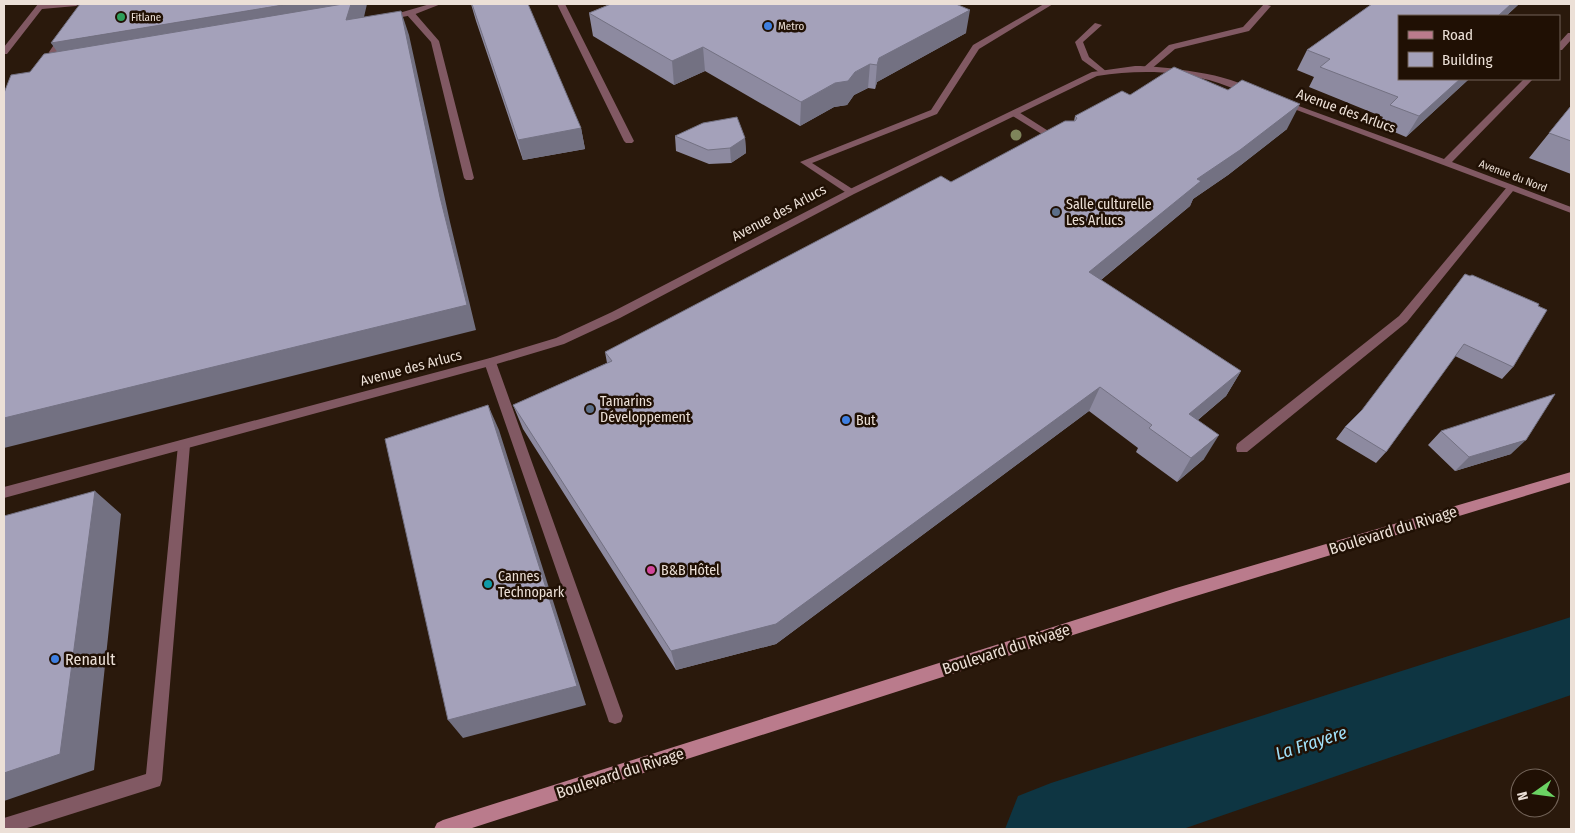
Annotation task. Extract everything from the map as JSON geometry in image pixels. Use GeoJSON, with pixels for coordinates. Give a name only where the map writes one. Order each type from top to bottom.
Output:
{"type":"FeatureCollection","features":[{"type":"Feature","properties":{"kind":"main road","name":"Boulevard du Rivage"},"geometry":{"type":"LineString","coordinates":[[443,829],[1176,595],[1571,477]]}},
{"type":"Feature","properties":{"kind":"street"},"geometry":{"type":"LineString","coordinates":[[4,52],[41,5],[76,4]]}},
{"type":"Feature","properties":{"kind":"street"},"geometry":{"type":"LineString","coordinates":[[81,12],[86,4]]}},
{"type":"Feature","properties":{"kind":"street"},"geometry":{"type":"LineString","coordinates":[[381,18],[410,13],[437,4]]}},
{"type":"Feature","properties":{"kind":"street"},"geometry":{"type":"LineString","coordinates":[[561,4],[629,141]]}},
{"type":"Feature","properties":{"kind":"street"},"geometry":{"type":"LineString","coordinates":[[851,192],[805,162],[934,112],[976,47],[1049,4]]}},
{"type":"Feature","properties":{"kind":"street"},"geometry":{"type":"LineString","coordinates":[[1147,68],[1172,47],[1246,29],[1268,6]]}},
{"type":"Feature","properties":{"kind":"street"},"geometry":{"type":"LineString","coordinates":[[410,13],[435,41],[469,178]]}},
{"type":"Feature","properties":{"kind":"street"},"geometry":{"type":"LineString","coordinates":[[1098,25],[1079,42],[1085,58],[1103,72]]}},
{"type":"Feature","properties":{"kind":"street"},"geometry":{"type":"LineString","coordinates":[[54,52],[70,28]]}},
{"type":"Feature","properties":{"kind":"street"},"geometry":{"type":"LineString","coordinates":[[1560,47],[1571,35]]}},
{"type":"Feature","properties":{"kind":"street","name":"Avenue des Arlucs"},"geometry":{"type":"LineString","coordinates":[[4,493],[490,362],[560,341],[616,315],[851,192],[1014,114],[1078,80],[1103,72],[1147,68],[1178,69],[1226,82],[1446,163]]}},
{"type":"Feature","properties":{"kind":"street"},"geometry":{"type":"LineString","coordinates":[[1446,163],[1527,80]]}},
{"type":"Feature","properties":{"kind":"street"},"geometry":{"type":"LineString","coordinates":[[1014,114],[1063,143]]}},
{"type":"Feature","properties":{"kind":"street","name":"Avenue du Nord"},"geometry":{"type":"LineString","coordinates":[[1446,163],[1510,189],[1571,210]]}},
{"type":"Feature","properties":{"kind":"street"},"geometry":{"type":"LineString","coordinates":[[1242,448],[1403,318],[1510,189]]}},
{"type":"Feature","properties":{"kind":"street"},"geometry":{"type":"LineString","coordinates":[[490,362],[615,716]]}},
{"type":"Feature","properties":{"kind":"street"},"geometry":{"type":"LineString","coordinates":[[4,827],[154,780],[184,445]]}},
{"type":"Feature","properties":{"kind":"building"},"geometry":{"type":"Polygon","coordinates":[[[80,4],[289,4],[51,43],[80,4]]]}},
{"type":"Feature","properties":{"kind":"building"},"geometry":{"type":"Polygon","coordinates":[[[351,4],[346,20],[401,11],[440,197],[467,305],[4,418],[4,93],[11,75],[30,72],[44,54],[351,4]]]}},
{"type":"Feature","properties":{"kind":"building"},"geometry":{"type":"Polygon","coordinates":[[[472,4],[528,4],[581,128],[518,140],[472,4]]]}},
{"type":"Feature","properties":{"kind":"building"},"geometry":{"type":"Polygon","coordinates":[[[611,4],[956,4],[970,10],[879,58],[877,65],[870,64],[855,72],[848,81],[835,83],[801,102],[703,47],[672,61],[589,13],[611,4]]]}},
{"type":"Feature","properties":{"kind":"building"},"geometry":{"type":"Polygon","coordinates":[[[1372,4],[1511,4],[1499,15],[1398,15],[1398,80],[1459,80],[1419,116],[1390,105],[1398,97],[1320,67],[1330,59],[1307,50],[1372,4]]]}},
{"type":"Feature","properties":{"kind":"building"},"geometry":{"type":"Polygon","coordinates":[[[1174,67],[1228,90],[1242,80],[1300,104],[1240,150],[1197,179],[1201,181],[1089,272],[1241,371],[1189,414],[1219,435],[1191,458],[1149,428],[1152,425],[1100,387],[776,624],[671,651],[513,405],[612,361],[605,352],[941,176],[951,182],[1065,121],[1075,121],[1077,118],[1075,116],[1122,91],[1130,95],[1174,67]]]}},
{"type":"Feature","properties":{"kind":"building"},"geometry":{"type":"Polygon","coordinates":[[[1571,106],[1571,141],[1549,133],[1571,106]]]}},
{"type":"Feature","properties":{"kind":"building"},"geometry":{"type":"Polygon","coordinates":[[[737,117],[745,138],[730,148],[708,150],[675,136],[703,123],[737,117]]]}},
{"type":"Feature","properties":{"kind":"building"},"geometry":{"type":"Polygon","coordinates":[[[1465,274],[1472,275],[1539,304],[1538,306],[1547,310],[1513,367],[1464,344],[1386,452],[1345,427],[1362,410],[1465,274]]]}},
{"type":"Feature","properties":{"kind":"building"},"geometry":{"type":"Polygon","coordinates":[[[1555,394],[1526,440],[1469,457],[1441,431],[1555,394]]]}},
{"type":"Feature","properties":{"kind":"building","name":"Cannes Technopark"},"geometry":{"type":"Polygon","coordinates":[[[488,405],[577,686],[448,720],[385,439],[488,405]]]}},
{"type":"Feature","properties":{"kind":"building","name":"Renault"},"geometry":{"type":"Polygon","coordinates":[[[95,491],[60,754],[4,773],[4,516],[95,491]]]}},
{"type":"Feature","properties":{"kind":"waterway","name":"La Frayère"},"geometry":{"type":"LineString","coordinates":[[1051,829],[1571,656]]}},
{"type":"Feature","properties":{"kind":"place","name":"Fitlane"},"geometry":{"type":"Point","coordinates":[121,17]}},
{"type":"Feature","properties":{"kind":"place","name":"Metro"},"geometry":{"type":"Point","coordinates":[768,26]}},
{"type":"Feature","properties":{"kind":"place","name":"Salle culturelle Les Arlucs"},"geometry":{"type":"Point","coordinates":[1056,212]}},
{"type":"Feature","properties":{"kind":"place","name":"Tamarins Développement"},"geometry":{"type":"Point","coordinates":[590,409]}},
{"type":"Feature","properties":{"kind":"place","name":"But"},"geometry":{"type":"Point","coordinates":[846,420]}},
{"type":"Feature","properties":{"kind":"place","name":"B&B Hôtel"},"geometry":{"type":"Point","coordinates":[651,570]}},
{"type":"Feature","properties":{"kind":"place","name":"Cannes Technopark"},"geometry":{"type":"Point","coordinates":[488,584]}},
{"type":"Feature","properties":{"kind":"place","name":"Renault"},"geometry":{"type":"Point","coordinates":[55,659]}}]}
